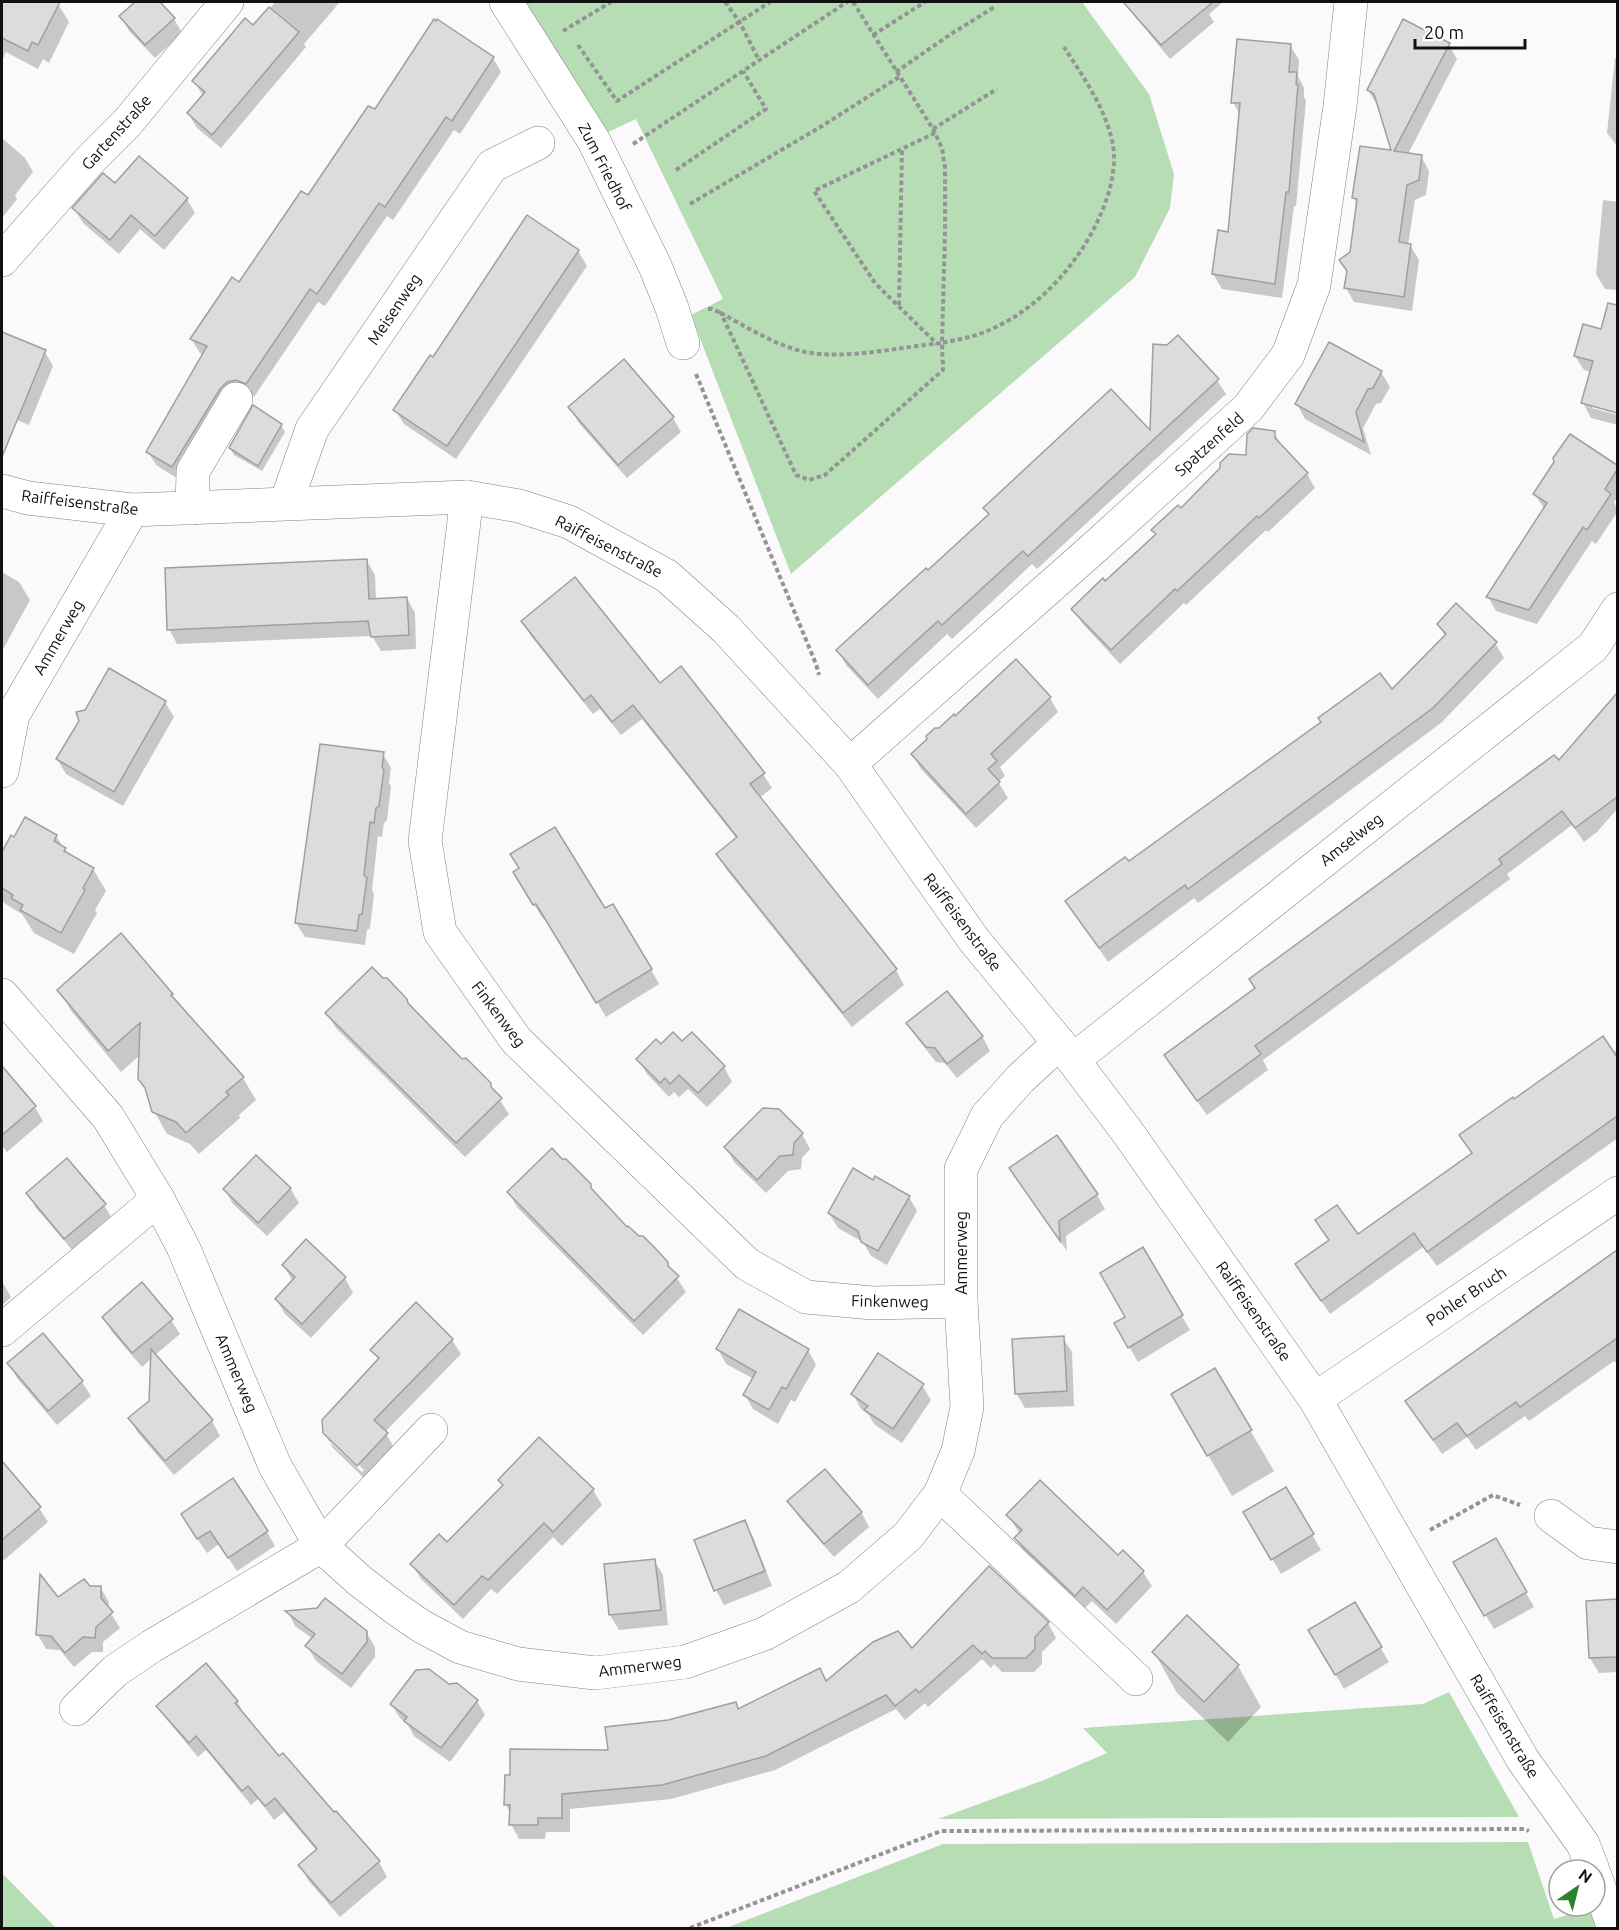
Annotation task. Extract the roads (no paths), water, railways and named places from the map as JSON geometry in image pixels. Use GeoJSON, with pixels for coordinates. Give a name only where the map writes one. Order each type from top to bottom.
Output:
{"type":"FeatureCollection","features":[{"type":"Feature","properties":{"kind":"street","name":"Gartenstraße"},"geometry":{"type":"LineString","coordinates":[[2,260],[90,160],[127,123],[227,2]]}},
{"type":"Feature","properties":{"kind":"street","name":"Zum Friedhof"},"geometry":{"type":"LineString","coordinates":[[506,2],[594,141],[655,266],[683,343]]}},
{"type":"Feature","properties":{"kind":"street","name":"Spatzenfeld"},"geometry":{"type":"LineString","coordinates":[[850,764],[1248,408],[1288,354],[1314,285],[1340,106],[1351,2]]}},
{"type":"Feature","properties":{"kind":"street","name":"Meisenweg"},"geometry":{"type":"LineString","coordinates":[[286,503],[312,429],[492,166],[538,143]]}},
{"type":"Feature","properties":{"kind":"street"},"geometry":{"type":"LineString","coordinates":[[192,508],[193,471],[236,399]]}},
{"type":"Feature","properties":{"kind":"street","name":"Raiffeisenstraße"},"geometry":{"type":"LineString","coordinates":[[2,491],[28,498],[132,510],[467,498],[519,506],[569,522],[667,576],[726,629],[850,764],[974,940],[1066,1052],[1126,1130],[1315,1399],[1523,1760],[1588,1857]]}},
{"type":"Feature","properties":{"kind":"street","name":"Finkenweg"},"geometry":{"type":"LineString","coordinates":[[467,498],[424,841],[440,932],[516,1040],[747,1264],[806,1297],[873,1304],[961,1301]]}},
{"type":"Feature","properties":{"kind":"street","name":"Ammerweg"},"geometry":{"type":"LineString","coordinates":[[2,771],[13,715],[132,510]]}},
{"type":"Feature","properties":{"kind":"street","name":"Amselweg"},"geometry":{"type":"LineString","coordinates":[[1066,1052],[1593,647],[1617,609]]}},
{"type":"Feature","properties":{"kind":"street","name":"Ammerweg"},"geometry":{"type":"LineString","coordinates":[[2,995],[108,1117],[158,1199],[184,1249],[275,1466],[321,1546],[395,1608],[421,1626],[460,1647],[518,1664],[595,1673],[685,1662],[764,1634],[849,1587],[908,1536],[940,1494],[958,1451],[967,1407],[961,1301],[961,1169],[987,1116],[1020,1079],[1066,1052]]}},
{"type":"Feature","properties":{"kind":"street","name":"Pohler Bruch"},"geometry":{"type":"LineString","coordinates":[[1315,1399],[1617,1193]]}},
{"type":"Feature","properties":{"kind":"street"},"geometry":{"type":"LineString","coordinates":[[2,1330],[158,1199]]}},
{"type":"Feature","properties":{"kind":"street"},"geometry":{"type":"LineString","coordinates":[[76,1709],[115,1671],[152,1646],[321,1546],[431,1430]]}},
{"type":"Feature","properties":{"kind":"street"},"geometry":{"type":"LineString","coordinates":[[940,1494],[1136,1679]]}},
{"type":"Feature","properties":{"kind":"street"},"geometry":{"type":"LineString","coordinates":[[1551,1516],[1588,1543],[1617,1546]]}},
{"type":"Feature","properties":{"kind":"street"},"geometry":{"type":"LineString","coordinates":[[1607,1909],[1614,1929]]}}]}
